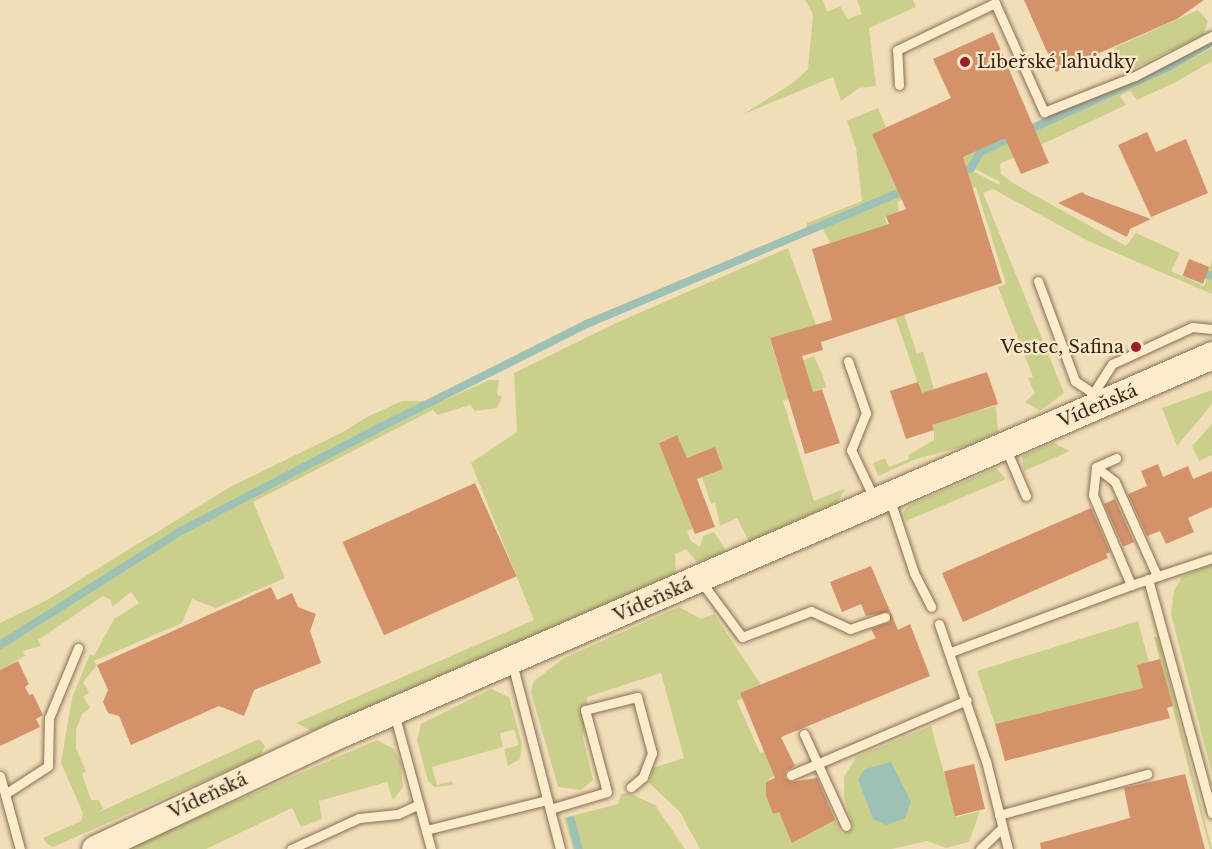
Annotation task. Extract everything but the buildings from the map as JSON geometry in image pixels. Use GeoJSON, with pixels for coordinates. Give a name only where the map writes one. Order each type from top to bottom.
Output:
{"type":"FeatureCollection","features":[{"type":"Feature","properties":{"kind":"main road","name":"Vídeňská"},"geometry":{"type":"LineString","coordinates":[[95,849],[394,711],[700,580],[1004,445],[1087,402],[1212,356]]}},
{"type":"Feature","properties":{"kind":"lane"},"geometry":{"type":"LineString","coordinates":[[899,85],[897,50],[995,3],[1044,112],[1135,76],[1212,36]]}},
{"type":"Feature","properties":{"kind":"lane"},"geometry":{"type":"LineString","coordinates":[[1038,280],[1075,381],[1087,402],[1112,364],[1192,327],[1212,329]]}},
{"type":"Feature","properties":{"kind":"lane"},"geometry":{"type":"LineString","coordinates":[[848,361],[866,413],[851,450],[882,499],[931,607]]}},
{"type":"Feature","properties":{"kind":"lane"},"geometry":{"type":"LineString","coordinates":[[1004,445],[1026,496]]}},
{"type":"Feature","properties":{"kind":"lane"},"geometry":{"type":"LineString","coordinates":[[1096,467],[1116,458]]}},
{"type":"Feature","properties":{"kind":"lane"},"geometry":{"type":"LineString","coordinates":[[1096,467],[1115,482],[1153,578],[1212,813]]}},
{"type":"Feature","properties":{"kind":"lane"},"geometry":{"type":"LineString","coordinates":[[1096,467],[1093,495],[1131,585]]}},
{"type":"Feature","properties":{"kind":"lane"},"geometry":{"type":"LineString","coordinates":[[951,652],[1131,585],[1212,558]]}},
{"type":"Feature","properties":{"kind":"lane"},"geometry":{"type":"LineString","coordinates":[[700,580],[742,637],[811,610],[850,629],[885,617]]}},
{"type":"Feature","properties":{"kind":"lane"},"geometry":{"type":"LineString","coordinates":[[939,624],[967,700],[1008,849]]}},
{"type":"Feature","properties":{"kind":"lane"},"geometry":{"type":"LineString","coordinates":[[5,794],[48,766],[49,718],[78,648]]}},
{"type":"Feature","properties":{"kind":"lane"},"geometry":{"type":"LineString","coordinates":[[511,660],[560,849]]}},
{"type":"Feature","properties":{"kind":"lane"},"geometry":{"type":"LineString","coordinates":[[426,830],[607,792],[585,710],[637,697],[652,753],[643,777],[631,787]]}},
{"type":"Feature","properties":{"kind":"lane"},"geometry":{"type":"LineString","coordinates":[[791,775],[967,700]]}},
{"type":"Feature","properties":{"kind":"lane"},"geometry":{"type":"LineString","coordinates":[[394,711],[431,849]]}},
{"type":"Feature","properties":{"kind":"lane"},"geometry":{"type":"LineString","coordinates":[[804,734],[846,826]]}},
{"type":"Feature","properties":{"kind":"lane"},"geometry":{"type":"LineString","coordinates":[[999,815],[1147,774]]}},
{"type":"Feature","properties":{"kind":"lane"},"geometry":{"type":"LineString","coordinates":[[0,776],[20,849]]}},
{"type":"Feature","properties":{"kind":"lane"},"geometry":{"type":"LineString","coordinates":[[291,849],[359,818],[398,814],[419,804]]}},
{"type":"Feature","properties":{"kind":"lane"},"geometry":{"type":"LineString","coordinates":[[980,849],[1002,828]]}},
{"type":"Feature","properties":{"kind":"green space"},"geometry":{"type":"Polygon","coordinates":[[[805,0],[823,0],[827,12],[840,6],[848,19],[862,14],[857,0],[913,0],[916,7],[869,28],[876,86],[859,88],[841,101],[833,77],[744,114],[794,82],[808,69],[813,14],[805,0]]]}},
{"type":"Feature","properties":{"kind":"green space"},"geometry":{"type":"Polygon","coordinates":[[[1198,10],[1208,21],[1203,35],[1134,68],[1122,64],[1114,48],[1198,10]]]}},
{"type":"Feature","properties":{"kind":"green space"},"geometry":{"type":"Polygon","coordinates":[[[1212,48],[1212,61],[1176,82],[1137,100],[1130,91],[1120,96],[1126,105],[1000,164],[1001,174],[1013,183],[1126,246],[1136,233],[1180,253],[1171,271],[1204,286],[1212,260],[1212,294],[1086,240],[993,189],[983,193],[1064,393],[1040,411],[1025,402],[1035,393],[1028,378],[1033,377],[998,287],[1006,284],[976,187],[973,188],[970,180],[953,182],[897,202],[899,211],[885,217],[906,291],[897,293],[917,354],[923,351],[943,420],[996,406],[998,432],[966,446],[916,459],[878,476],[873,463],[885,458],[889,467],[909,459],[908,455],[934,440],[934,430],[866,232],[830,243],[822,227],[806,235],[807,223],[862,201],[856,148],[847,121],[878,108],[886,127],[872,134],[976,151],[967,168],[999,185],[1000,182],[973,168],[980,155],[1166,73],[1212,48]]]}},
{"type":"Feature","properties":{"kind":"green space"},"geometry":{"type":"Polygon","coordinates":[[[788,248],[816,325],[770,339],[781,376],[806,369],[803,360],[814,356],[822,374],[826,387],[783,401],[814,501],[846,488],[837,502],[749,542],[737,518],[720,526],[715,502],[711,504],[702,477],[723,469],[715,448],[687,458],[677,436],[659,442],[696,527],[687,531],[691,541],[700,547],[703,536],[714,532],[727,552],[697,562],[686,549],[675,554],[676,573],[312,731],[296,723],[534,620],[471,463],[517,432],[514,373],[616,323],[788,248]]]}},
{"type":"Feature","properties":{"kind":"green space"},"geometry":{"type":"Polygon","coordinates":[[[489,380],[499,380],[497,394],[502,397],[497,408],[475,411],[470,405],[438,415],[433,410],[253,502],[285,578],[216,608],[192,599],[182,623],[94,661],[97,665],[83,682],[89,693],[83,697],[90,708],[82,714],[76,730],[76,749],[86,771],[82,774],[91,800],[99,800],[103,809],[97,813],[259,739],[265,746],[260,756],[53,847],[47,844],[43,838],[81,821],[83,813],[61,763],[72,698],[90,654],[94,656],[114,619],[139,603],[131,592],[112,607],[111,600],[103,596],[38,640],[41,646],[23,651],[25,656],[0,670],[0,623],[47,600],[230,487],[343,432],[367,417],[402,401],[442,401],[489,380]]]}},
{"type":"Feature","properties":{"kind":"green space"},"geometry":{"type":"Polygon","coordinates":[[[1212,390],[1212,404],[1177,446],[1162,408],[1212,390]]]}},
{"type":"Feature","properties":{"kind":"green space"},"geometry":{"type":"Polygon","coordinates":[[[1212,424],[1212,455],[1199,461],[1192,446],[1212,424]]]}},
{"type":"Feature","properties":{"kind":"green space"},"geometry":{"type":"Polygon","coordinates":[[[1053,443],[1070,451],[1024,471],[1022,456],[1053,443]]]}},
{"type":"Feature","properties":{"kind":"green space"},"geometry":{"type":"Polygon","coordinates":[[[996,468],[1006,479],[906,521],[903,513],[908,506],[996,468]]]}},
{"type":"Feature","properties":{"kind":"green space"},"geometry":{"type":"Polygon","coordinates":[[[1212,564],[1212,774],[1171,614],[1174,591],[1182,577],[1212,564]]]}},
{"type":"Feature","properties":{"kind":"green space"},"geometry":{"type":"Polygon","coordinates":[[[679,607],[701,619],[714,614],[764,689],[737,701],[760,753],[764,752],[775,775],[766,782],[766,796],[773,814],[779,812],[792,842],[835,820],[842,834],[853,828],[844,797],[844,777],[856,757],[931,726],[956,817],[980,811],[969,842],[946,848],[927,841],[892,849],[700,849],[680,812],[649,783],[653,768],[684,758],[661,673],[587,697],[583,738],[593,780],[581,790],[558,787],[531,692],[534,681],[564,658],[679,607]]]}},
{"type":"Feature","properties":{"kind":"green space"},"geometry":{"type":"Polygon","coordinates":[[[1138,621],[1149,662],[1143,688],[995,724],[977,671],[1138,621]]]}},
{"type":"Feature","properties":{"kind":"green space"},"geometry":{"type":"Polygon","coordinates":[[[1154,637],[1158,637],[1212,849],[1210,849],[1154,637]]]}},
{"type":"Feature","properties":{"kind":"green space"},"geometry":{"type":"Polygon","coordinates":[[[491,689],[509,697],[522,744],[520,759],[508,766],[504,749],[519,745],[514,730],[500,733],[503,747],[432,767],[437,785],[452,781],[453,785],[434,787],[428,781],[417,740],[421,724],[491,689]]]}},
{"type":"Feature","properties":{"kind":"green space"},"geometry":{"type":"Polygon","coordinates":[[[377,740],[394,749],[401,763],[403,787],[393,800],[387,782],[319,801],[322,819],[301,827],[292,808],[206,849],[125,849],[377,740]]]}},
{"type":"Feature","properties":{"kind":"green space"},"geometry":{"type":"Polygon","coordinates":[[[629,793],[655,805],[685,849],[573,849],[564,818],[618,804],[621,794],[629,793]]]}},
{"type":"Feature","properties":{"kind":"water"},"geometry":{"type":"Polygon","coordinates":[[[891,762],[911,802],[905,818],[887,825],[873,819],[858,779],[865,769],[891,762]]]}},
{"type":"Feature","properties":{"kind":"waterway"},"geometry":{"type":"LineString","coordinates":[[1026,131],[1169,67],[1212,42]]}},
{"type":"Feature","properties":{"kind":"waterway"},"geometry":{"type":"LineString","coordinates":[[957,173],[971,168],[980,152],[1015,136]]}},
{"type":"Feature","properties":{"kind":"waterway"},"geometry":{"type":"LineString","coordinates":[[0,645],[181,531],[381,427],[589,323],[906,190]]}},
{"type":"Feature","properties":{"kind":"waterway"},"geometry":{"type":"LineString","coordinates":[[1208,275],[1212,276]]}},
{"type":"Feature","properties":{"kind":"waterway"},"geometry":{"type":"LineString","coordinates":[[571,820],[579,849]]}},
{"type":"Feature","properties":{"kind":"place","name":"Libeřské lahůdky"},"geometry":{"type":"Point","coordinates":[965,62]}},
{"type":"Feature","properties":{"kind":"place","name":"Vestec, Safina"},"geometry":{"type":"Point","coordinates":[1136,347]}}]}
